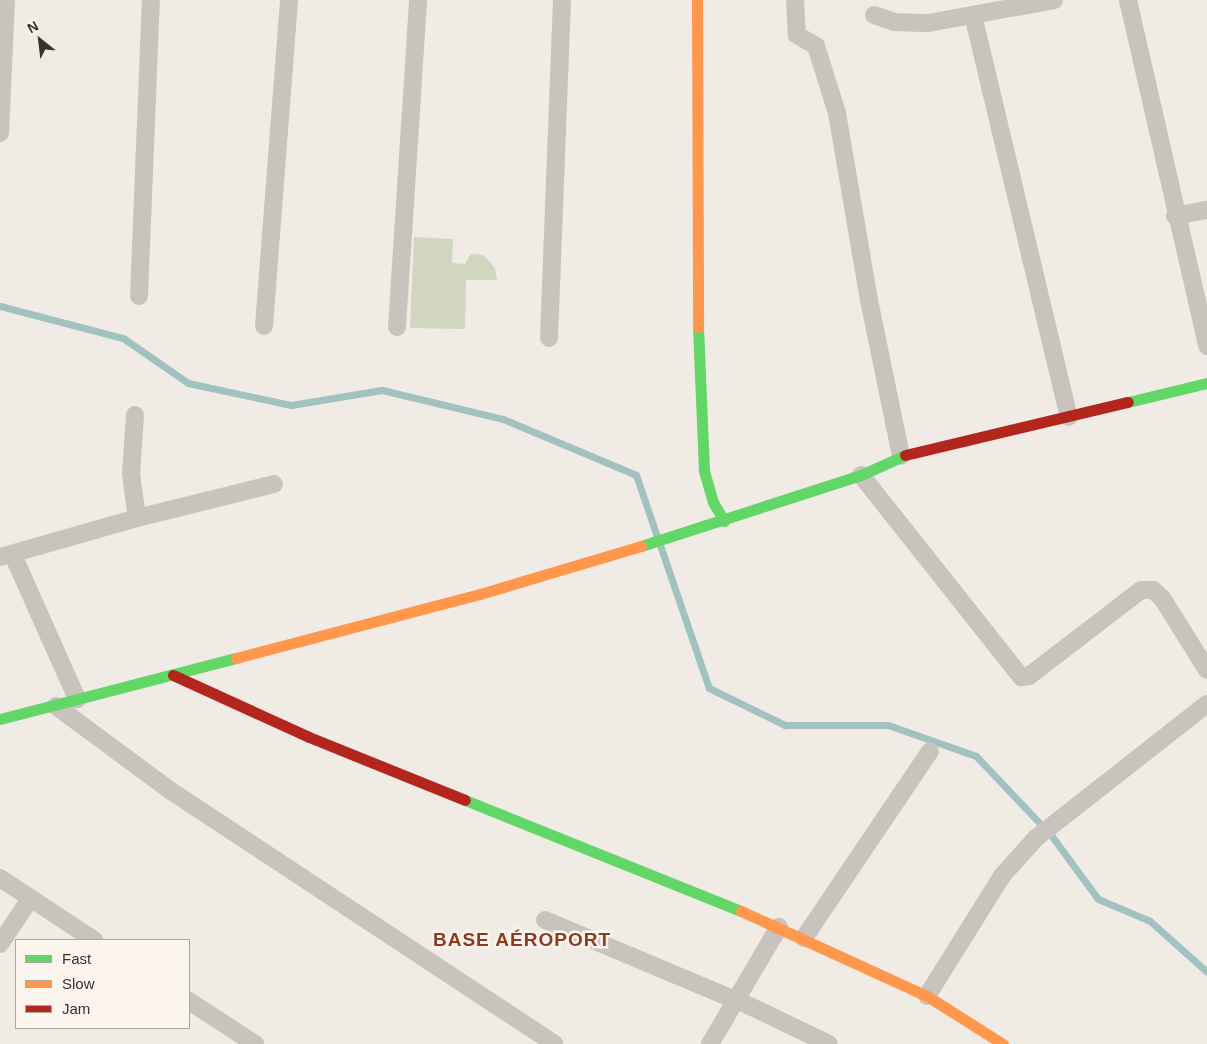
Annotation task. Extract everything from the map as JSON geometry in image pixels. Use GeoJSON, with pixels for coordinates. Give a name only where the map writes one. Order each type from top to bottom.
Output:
{"type":"FeatureCollection","features":[{"type":"Feature","properties":{"kind":"street"},"geometry":{"type":"LineString","coordinates":[[0,133],[6,0]]}},
{"type":"Feature","properties":{"kind":"street"},"geometry":{"type":"LineString","coordinates":[[139,296],[151,0]]}},
{"type":"Feature","properties":{"kind":"street"},"geometry":{"type":"LineString","coordinates":[[264,326],[289,0]]}},
{"type":"Feature","properties":{"kind":"street"},"geometry":{"type":"LineString","coordinates":[[397,328],[418,0]]}},
{"type":"Feature","properties":{"kind":"street"},"geometry":{"type":"LineString","coordinates":[[549,338],[562,0]]}},
{"type":"Feature","properties":{"kind":"street"},"geometry":{"type":"LineString","coordinates":[[697,0],[696,267],[704,471],[713,502],[724,521]]}},
{"type":"Feature","properties":{"kind":"street"},"geometry":{"type":"LineString","coordinates":[[795,0],[797,35],[816,46],[837,113],[869,300],[901,456]]}},
{"type":"Feature","properties":{"kind":"street"},"geometry":{"type":"LineString","coordinates":[[874,15],[910,23],[973,15],[996,5],[1054,0]]}},
{"type":"Feature","properties":{"kind":"street"},"geometry":{"type":"LineString","coordinates":[[1128,0],[1175,216],[1207,346]]}},
{"type":"Feature","properties":{"kind":"street"},"geometry":{"type":"LineString","coordinates":[[973,15],[1069,417]]}},
{"type":"Feature","properties":{"kind":"street"},"geometry":{"type":"LineString","coordinates":[[1175,216],[1207,210]]}},
{"type":"Feature","properties":{"kind":"street"},"geometry":{"type":"LineString","coordinates":[[0,719],[422,610],[724,521],[861,475],[901,456],[1207,383]]}},
{"type":"Feature","properties":{"kind":"street"},"geometry":{"type":"LineString","coordinates":[[135,415],[131,474],[137,518]]}},
{"type":"Feature","properties":{"kind":"street"},"geometry":{"type":"LineString","coordinates":[[861,475],[1021,677],[1029,676],[1141,590],[1153,590],[1162,598],[1207,670]]}},
{"type":"Feature","properties":{"kind":"street"},"geometry":{"type":"LineString","coordinates":[[77,699],[6,556],[137,518],[274,484]]}},
{"type":"Feature","properties":{"kind":"street"},"geometry":{"type":"LineString","coordinates":[[173,675],[318,741],[804,938],[927,996],[1003,1044]]}},
{"type":"Feature","properties":{"kind":"street"},"geometry":{"type":"LineString","coordinates":[[927,996],[1002,876],[1036,838],[1207,704]]}},
{"type":"Feature","properties":{"kind":"street"},"geometry":{"type":"LineString","coordinates":[[56,706],[171,791],[554,1044]]}},
{"type":"Feature","properties":{"kind":"street"},"geometry":{"type":"LineString","coordinates":[[804,938],[930,751]]}},
{"type":"Feature","properties":{"kind":"street"},"geometry":{"type":"LineString","coordinates":[[0,878],[92,939]]}},
{"type":"Feature","properties":{"kind":"street"},"geometry":{"type":"LineString","coordinates":[[0,944],[30,899]]}},
{"type":"Feature","properties":{"kind":"street"},"geometry":{"type":"LineString","coordinates":[[545,920],[735,1001],[829,1044]]}},
{"type":"Feature","properties":{"kind":"street"},"geometry":{"type":"LineString","coordinates":[[710,1044],[779,927]]}},
{"type":"Feature","properties":{"kind":"street"},"geometry":{"type":"LineString","coordinates":[[190,1002],[255,1044]]}},
{"type":"Feature","properties":{"kind":"green space"},"geometry":{"type":"Polygon","coordinates":[[[414,237],[453,239],[452,263],[465,264],[471,254],[483,255],[495,268],[497,280],[466,280],[465,329],[410,328],[414,237]]]}},
{"type":"Feature","properties":{"kind":"waterway"},"geometry":{"type":"LineString","coordinates":[[0,306],[123,338],[188,383],[291,405],[382,390],[503,419],[636,475],[709,688],[785,725],[888,725],[976,756],[1051,835],[1098,899],[1150,921],[1207,972]]}},
{"type":"Feature","properties":{"kind":"traffic: fast"},"geometry":{"type":"LineString","coordinates":[[698,327],[704,471],[713,502],[724,521]]}},
{"type":"Feature","properties":{"kind":"traffic: fast"},"geometry":{"type":"LineString","coordinates":[[1128,402],[1207,383]]}},
{"type":"Feature","properties":{"kind":"traffic: fast"},"geometry":{"type":"LineString","coordinates":[[641,546],[861,475],[905,455]]}},
{"type":"Feature","properties":{"kind":"traffic: fast"},"geometry":{"type":"LineString","coordinates":[[0,719],[236,658]]}},
{"type":"Feature","properties":{"kind":"traffic: fast"},"geometry":{"type":"LineString","coordinates":[[465,800],[741,911]]}},
{"type":"Feature","properties":{"kind":"traffic: slow"},"geometry":{"type":"LineString","coordinates":[[697,0],[698,327]]}},
{"type":"Feature","properties":{"kind":"traffic: slow"},"geometry":{"type":"LineString","coordinates":[[236,658],[480,594],[641,546]]}},
{"type":"Feature","properties":{"kind":"traffic: slow"},"geometry":{"type":"LineString","coordinates":[[741,911],[927,996],[1003,1044]]}},
{"type":"Feature","properties":{"kind":"traffic: jam"},"geometry":{"type":"LineString","coordinates":[[905,455],[1128,402]]}},
{"type":"Feature","properties":{"kind":"traffic: jam"},"geometry":{"type":"LineString","coordinates":[[173,675],[309,737],[465,800]]}},
{"type":"Feature","properties":{"kind":"district","name":"BASE AÉROPORT"},"geometry":{"type":"Point","coordinates":[522,940]}}]}
